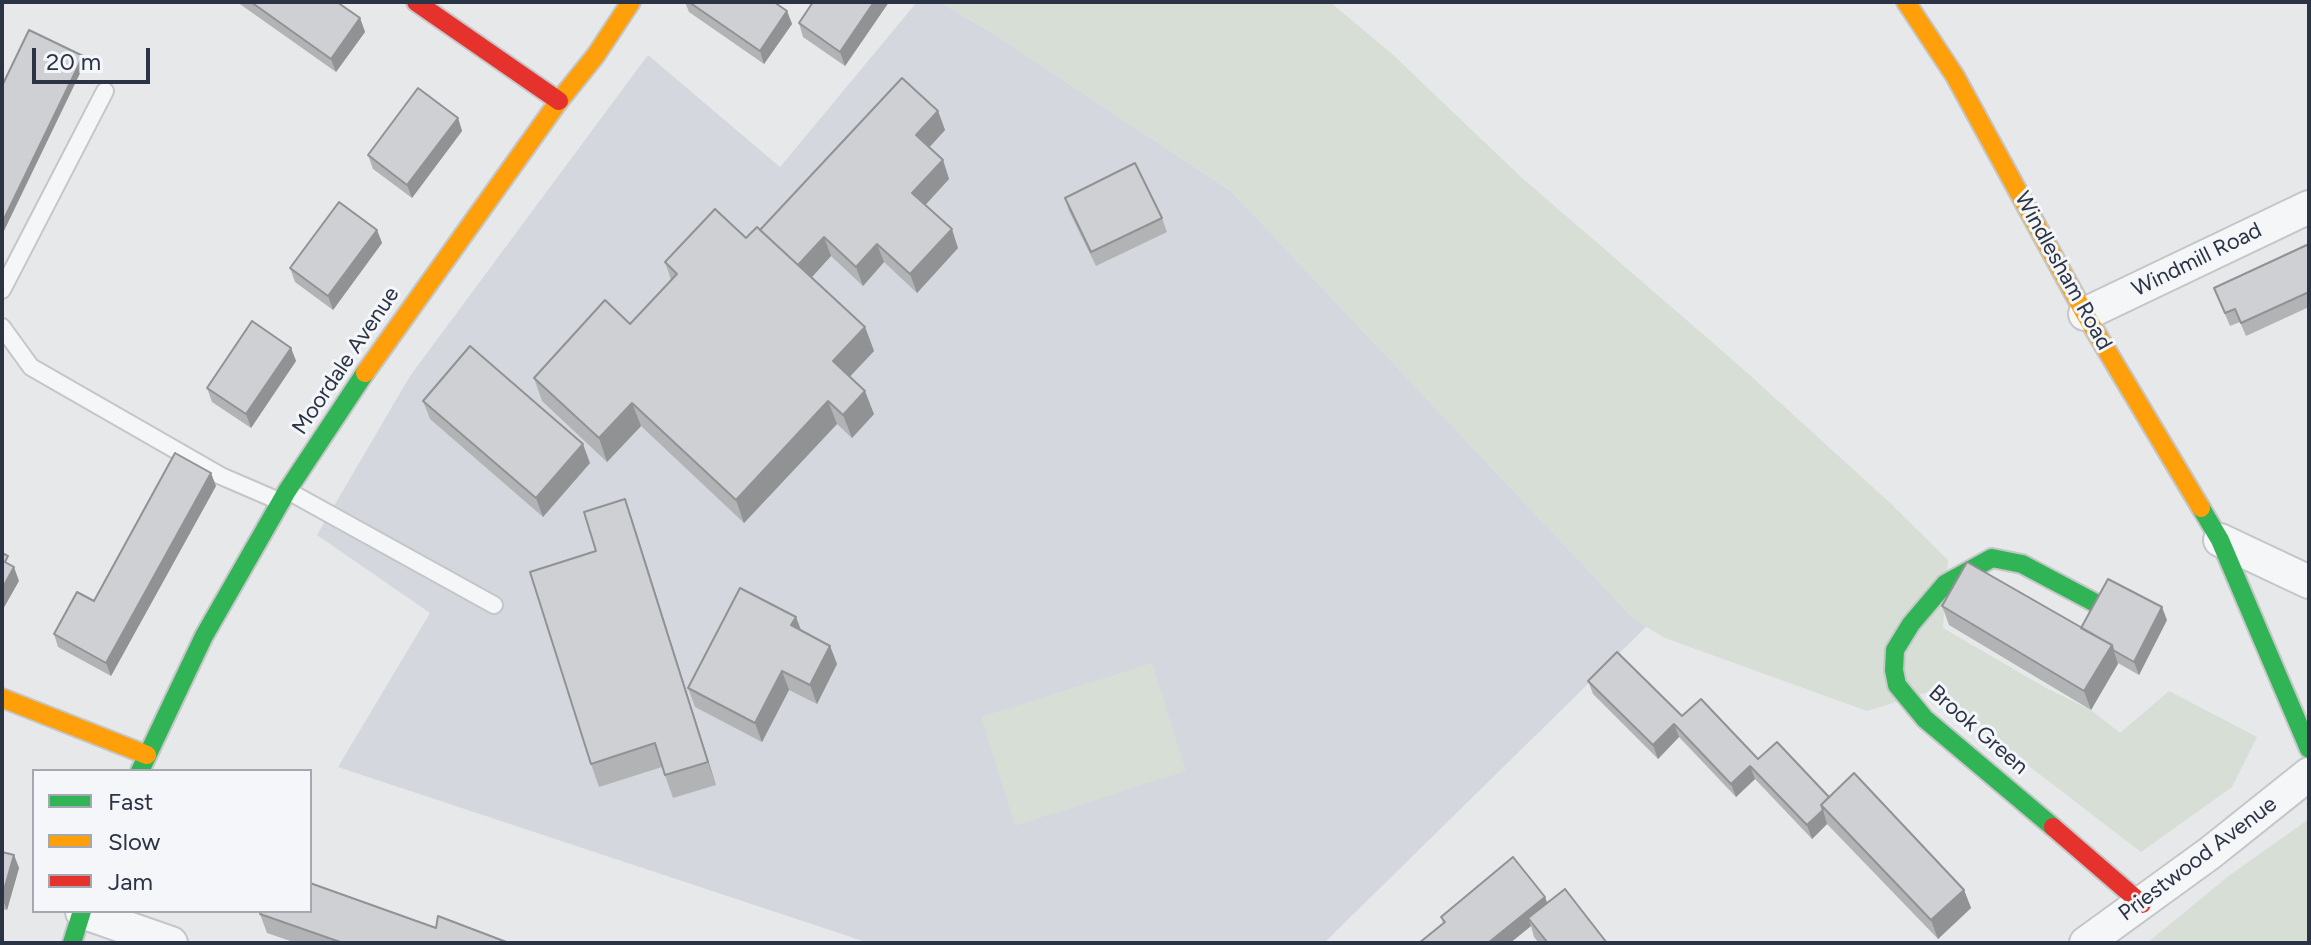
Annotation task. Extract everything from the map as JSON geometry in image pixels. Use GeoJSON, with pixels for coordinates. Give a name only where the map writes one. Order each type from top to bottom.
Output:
{"type":"FeatureCollection","features":[{"type":"Feature","properties":{"kind":"street"},"geometry":{"type":"LineString","coordinates":[[416,2],[559,101]]}},
{"type":"Feature","properties":{"kind":"street","name":"Moordale Avenue"},"geometry":{"type":"LineString","coordinates":[[144,763],[204,636],[284,496],[380,350],[559,101],[596,55],[631,2]]}},
{"type":"Feature","properties":{"kind":"street","name":"Windlesham Road"},"geometry":{"type":"LineString","coordinates":[[1912,4],[1955,76],[2085,314],[2220,540],[2309,749]]}},
{"type":"Feature","properties":{"kind":"street","name":"Windmill Road"},"geometry":{"type":"LineString","coordinates":[[2085,314],[2309,207]]}},
{"type":"Feature","properties":{"kind":"street"},"geometry":{"type":"LineString","coordinates":[[2220,540],[2309,582]]}},
{"type":"Feature","properties":{"kind":"street","name":"Brook Green"},"geometry":{"type":"LineString","coordinates":[[2101,606],[2022,564],[1992,558],[1945,584],[1911,624],[1895,650],[1894,670],[1897,685],[1925,719],[2142,904]]}},
{"type":"Feature","properties":{"kind":"street"},"geometry":{"type":"LineString","coordinates":[[2,698],[144,763]]}},
{"type":"Feature","properties":{"kind":"street","name":"Priestwood Avenue"},"geometry":{"type":"LineString","coordinates":[[2086,943],[2142,904],[2309,774]]}},
{"type":"Feature","properties":{"kind":"street"},"geometry":{"type":"LineString","coordinates":[[72,943],[82,913]]}},
{"type":"Feature","properties":{"kind":"street"},"geometry":{"type":"LineString","coordinates":[[85,913],[171,943]]}},
{"type":"Feature","properties":{"kind":"lane"},"geometry":{"type":"LineString","coordinates":[[2,290],[105,91]]}},
{"type":"Feature","properties":{"kind":"lane"},"geometry":{"type":"LineString","coordinates":[[2,327],[31,367],[221,476],[284,496],[494,605]]}},
{"type":"Feature","properties":{"kind":"shaded area"},"geometry":{"type":"Polygon","coordinates":[[[917,2],[940,2],[997,36],[1231,191],[1635,620],[1648,625],[1324,943],[869,943],[338,767],[430,613],[317,535],[410,376],[648,55],[780,167],[917,2]]]}},
{"type":"Feature","properties":{"kind":"shaded area"},"geometry":{"type":"Polygon","coordinates":[[[940,2],[1330,2],[1391,53],[1521,177],[1742,368],[1948,560],[1943,628],[2046,688],[2091,710],[2120,733],[2169,691],[2257,737],[2232,787],[2141,852],[1931,691],[1867,711],[1665,638],[1635,620],[1231,191],[997,36],[940,2]]]}},
{"type":"Feature","properties":{"kind":"shaded area"},"geometry":{"type":"Polygon","coordinates":[[[1152,663],[1186,771],[1015,826],[981,717],[1152,663]]]}},
{"type":"Feature","properties":{"kind":"shaded area"},"geometry":{"type":"Polygon","coordinates":[[[2309,819],[2309,943],[2147,943],[2230,875],[2309,819]]]}},
{"type":"Feature","properties":{"kind":"building"},"geometry":{"type":"Polygon","coordinates":[[[251,2],[337,2],[360,18],[331,59],[251,2]]]}},
{"type":"Feature","properties":{"kind":"building"},"geometry":{"type":"Polygon","coordinates":[[[689,2],[774,2],[787,11],[760,51],[689,2]]]}},
{"type":"Feature","properties":{"kind":"building"},"geometry":{"type":"Polygon","coordinates":[[[813,2],[874,2],[840,52],[799,23],[813,2]]]}},
{"type":"Feature","properties":{"kind":"building"},"geometry":{"type":"Polygon","coordinates":[[[29,30],[83,56],[2,223],[2,86],[29,30]]]}},
{"type":"Feature","properties":{"kind":"building"},"geometry":{"type":"Polygon","coordinates":[[[902,78],[938,111],[916,135],[943,160],[912,193],[952,229],[910,274],[877,244],[856,267],[824,237],[798,265],[760,230],[902,78]]]}},
{"type":"Feature","properties":{"kind":"building"},"geometry":{"type":"Polygon","coordinates":[[[418,88],[458,118],[407,185],[368,155],[418,88]]]}},
{"type":"Feature","properties":{"kind":"building"},"geometry":{"type":"Polygon","coordinates":[[[1135,163],[1162,218],[1091,252],[1065,198],[1135,163]]]}},
{"type":"Feature","properties":{"kind":"building"},"geometry":{"type":"Polygon","coordinates":[[[339,202],[377,230],[328,296],[290,268],[339,202]]]}},
{"type":"Feature","properties":{"kind":"building"},"geometry":{"type":"Polygon","coordinates":[[[715,209],[746,238],[757,227],[865,327],[833,361],[865,391],[843,415],[828,401],[736,500],[632,403],[599,438],[534,378],[605,300],[630,324],[677,274],[665,262],[715,209]]]}},
{"type":"Feature","properties":{"kind":"building"},"geometry":{"type":"Polygon","coordinates":[[[2309,244],[2309,292],[2241,323],[2235,309],[2225,313],[2214,288],[2309,244]]]}},
{"type":"Feature","properties":{"kind":"building"},"geometry":{"type":"Polygon","coordinates":[[[252,321],[291,348],[246,414],[207,388],[252,321]]]}},
{"type":"Feature","properties":{"kind":"building"},"geometry":{"type":"Polygon","coordinates":[[[470,346],[583,444],[536,498],[423,401],[470,346]]]}},
{"type":"Feature","properties":{"kind":"building"},"geometry":{"type":"Polygon","coordinates":[[[175,453],[211,473],[106,663],[54,634],[77,592],[94,601],[175,453]]]}},
{"type":"Feature","properties":{"kind":"building"},"geometry":{"type":"Polygon","coordinates":[[[625,499],[708,762],[665,775],[655,743],[591,764],[530,572],[596,551],[584,512],[625,499]]]}},
{"type":"Feature","properties":{"kind":"building"},"geometry":{"type":"Polygon","coordinates":[[[2,553],[8,556],[5,562],[14,567],[2,589],[2,553]]]}},
{"type":"Feature","properties":{"kind":"building"},"geometry":{"type":"Polygon","coordinates":[[[1967,562],[2112,645],[2084,691],[1942,606],[1967,562]]]}},
{"type":"Feature","properties":{"kind":"building"},"geometry":{"type":"Polygon","coordinates":[[[2108,579],[2162,607],[2134,662],[2113,650],[2112,645],[2081,628],[2108,579]]]}},
{"type":"Feature","properties":{"kind":"building"},"geometry":{"type":"Polygon","coordinates":[[[740,588],[796,617],[791,625],[830,646],[810,685],[782,671],[755,723],[688,688],[740,588]]]}},
{"type":"Feature","properties":{"kind":"building"},"geometry":{"type":"Polygon","coordinates":[[[1617,652],[1682,716],[1701,699],[1758,759],[1777,742],[1829,797],[1821,805],[1823,810],[1807,825],[1750,766],[1731,784],[1674,724],[1653,745],[1588,681],[1617,652]]]}},
{"type":"Feature","properties":{"kind":"building"},"geometry":{"type":"Polygon","coordinates":[[[1854,773],[1964,890],[1931,920],[1821,805],[1854,773]]]}},
{"type":"Feature","properties":{"kind":"building"},"geometry":{"type":"Polygon","coordinates":[[[2,852],[14,855],[2,897],[2,852]]]}},
{"type":"Feature","properties":{"kind":"building"},"geometry":{"type":"Polygon","coordinates":[[[1513,857],[1545,897],[1488,943],[1419,943],[1445,922],[1441,917],[1513,857]]]}},
{"type":"Feature","properties":{"kind":"building"},"geometry":{"type":"Polygon","coordinates":[[[312,884],[436,928],[438,916],[509,943],[343,943],[260,914],[312,913],[312,884]]]}},
{"type":"Feature","properties":{"kind":"building"},"geometry":{"type":"Polygon","coordinates":[[[1565,889],[1607,943],[1548,943],[1528,918],[1565,889]]]}},
{"type":"Feature","properties":{"kind":"traffic: fast"},"geometry":{"type":"LineString","coordinates":[[141,769],[204,636],[287,491],[365,373]]}},
{"type":"Feature","properties":{"kind":"traffic: fast"},"geometry":{"type":"LineString","coordinates":[[2201,508],[2220,540],[2309,749]]}},
{"type":"Feature","properties":{"kind":"traffic: fast"},"geometry":{"type":"LineString","coordinates":[[2053,827],[1925,719],[1897,685],[1895,650],[1911,624],[1945,584],[1992,558],[2022,564],[2101,606]]}},
{"type":"Feature","properties":{"kind":"traffic: fast"},"geometry":{"type":"LineString","coordinates":[[72,943],[81,913]]}},
{"type":"Feature","properties":{"kind":"traffic: slow"},"geometry":{"type":"LineString","coordinates":[[365,373],[559,101],[596,55],[631,2]]}},
{"type":"Feature","properties":{"kind":"traffic: slow"},"geometry":{"type":"LineString","coordinates":[[1906,2],[1955,76],[2085,314],[2201,508]]}},
{"type":"Feature","properties":{"kind":"traffic: slow"},"geometry":{"type":"LineString","coordinates":[[2,698],[147,755]]}},
{"type":"Feature","properties":{"kind":"traffic: jam"},"geometry":{"type":"LineString","coordinates":[[416,2],[559,101]]}},
{"type":"Feature","properties":{"kind":"traffic: jam"},"geometry":{"type":"LineString","coordinates":[[2053,827],[2142,904]]}}]}
